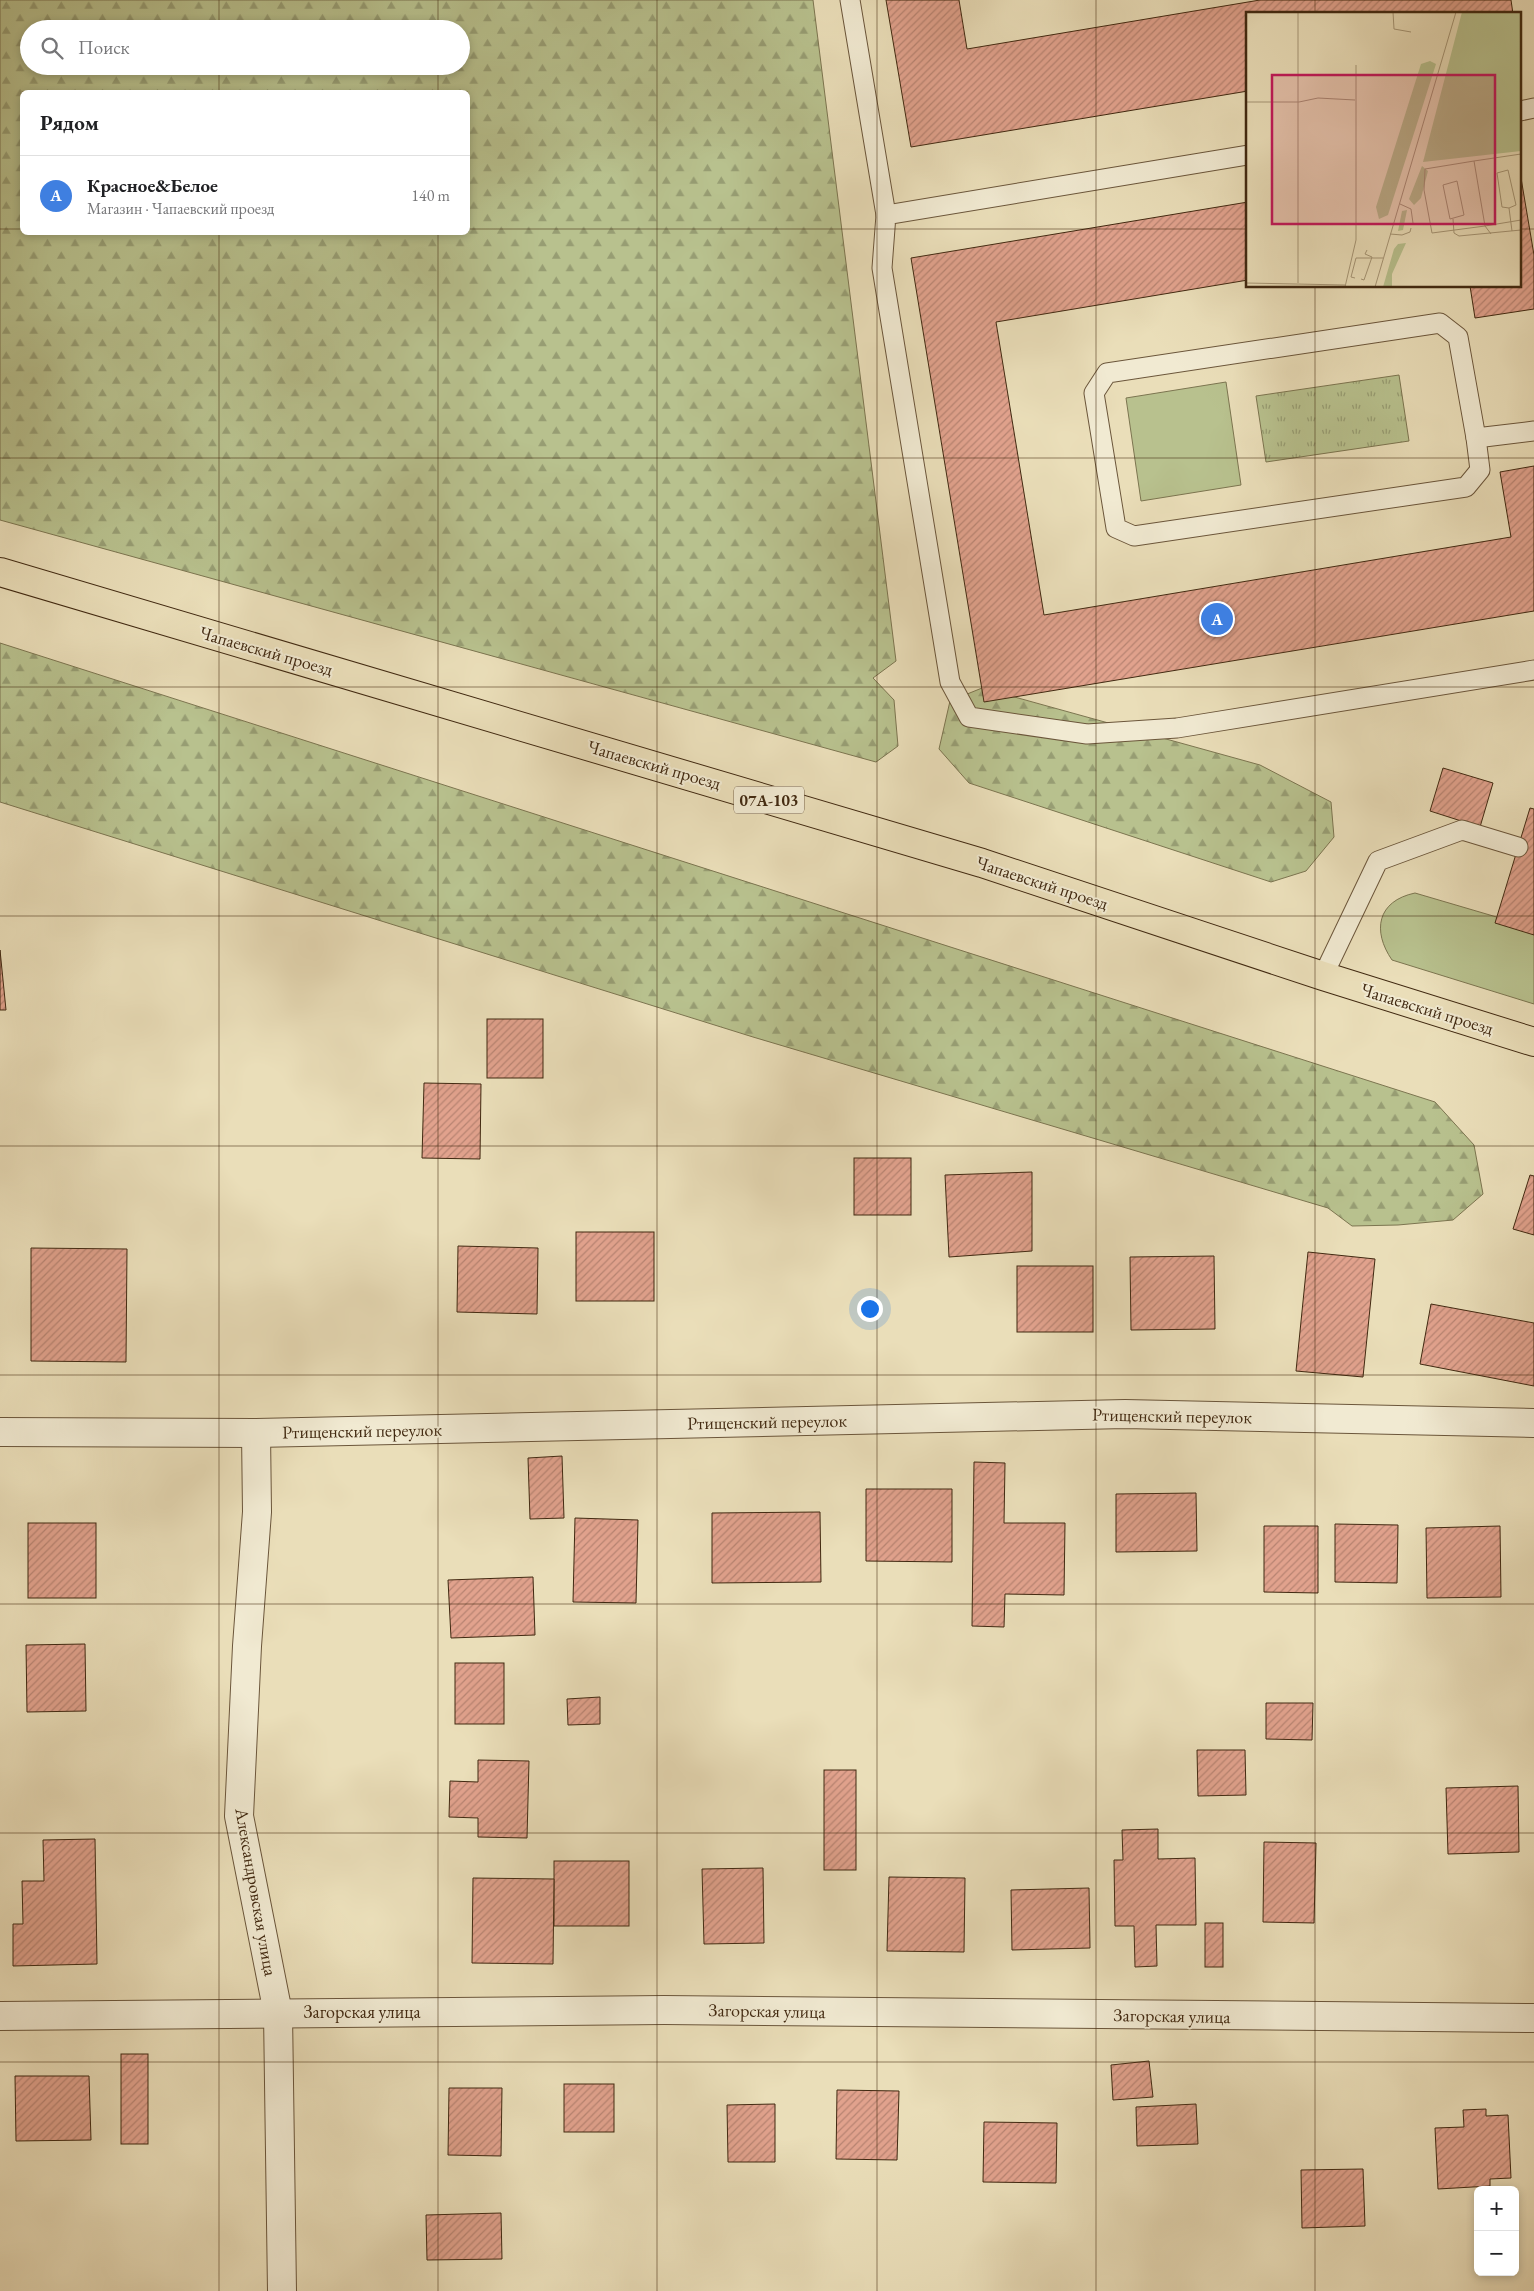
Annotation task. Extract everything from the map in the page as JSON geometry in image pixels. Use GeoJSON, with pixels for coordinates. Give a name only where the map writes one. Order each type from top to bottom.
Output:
{"type":"FeatureCollection","features":[{"type":"Feature","properties":{"kind":"main road","name":"Чапаевский проезд"},"geometry":{"type":"LineString","coordinates":[[0,572],[982,862],[1323,976],[1534,1042]]}},
{"type":"Feature","properties":{"kind":"street","name":"Ртищенский переулок"},"geometry":{"type":"LineString","coordinates":[[0,1432],[256,1433],[1125,1414],[1534,1423]]}},
{"type":"Feature","properties":{"kind":"street","name":"Александровская улица"},"geometry":{"type":"LineString","coordinates":[[256,1433],[257,1512],[247,1646],[239,1816],[278,2013],[282,2291]]}},
{"type":"Feature","properties":{"kind":"street","name":"Загорская улица"},"geometry":{"type":"LineString","coordinates":[[0,2016],[664,2010],[1353,2018],[1534,2018]]}},
{"type":"Feature","properties":{"kind":"lane"},"geometry":{"type":"LineString","coordinates":[[850,0],[886,215],[882,268],[950,682],[969,717],[1087,734],[1177,728],[1534,670]]}},
{"type":"Feature","properties":{"kind":"lane"},"geometry":{"type":"LineString","coordinates":[[886,215],[1246,155]]}},
{"type":"Feature","properties":{"kind":"lane"},"geometry":{"type":"LineString","coordinates":[[1440,323],[1458,337],[1476,438],[1480,470],[1466,487],[1134,536],[1116,528],[1094,393],[1107,372],[1440,323]]}},
{"type":"Feature","properties":{"kind":"lane"},"geometry":{"type":"LineString","coordinates":[[1476,438],[1534,431]]}},
{"type":"Feature","properties":{"kind":"lane"},"geometry":{"type":"LineString","coordinates":[[1323,976],[1378,861],[1462,830],[1518,847]]}},
{"type":"Feature","properties":{"kind":"green space"},"geometry":{"type":"Polygon","coordinates":[[[0,0],[813,0],[896,661],[873,678],[894,700],[898,746],[876,762],[0,520],[0,0]]]}},
{"type":"Feature","properties":{"kind":"green space"},"geometry":{"type":"Polygon","coordinates":[[[1399,375],[1409,441],[1266,462],[1256,396],[1399,375]]]}},
{"type":"Feature","properties":{"kind":"green space"},"geometry":{"type":"Polygon","coordinates":[[[1226,382],[1241,485],[1141,501],[1126,398],[1226,382]]]}},
{"type":"Feature","properties":{"kind":"green space"},"geometry":{"type":"Polygon","coordinates":[[[0,643],[1435,1102],[1474,1145],[1483,1194],[1453,1220],[1398,1225],[1352,1226],[1328,1208],[753,1037],[0,802],[0,643]]]}},
{"type":"Feature","properties":{"kind":"green space"},"geometry":{"type":"Polygon","coordinates":[[[982,688],[1260,765],[1331,802],[1334,837],[1306,871],[1271,882],[969,783],[939,749],[950,701],[982,688]]]}},
{"type":"Feature","properties":{"kind":"green space"},"geometry":{"type":"Polygon","coordinates":[[[1415,893],[1534,928],[1534,1004],[1392,960],[1382,938],[1380,928],[1382,919],[1386,910],[1393,903],[1402,897],[1415,893]]]}},
{"type":"Feature","properties":{"kind":"building"},"geometry":{"type":"Polygon","coordinates":[[[886,0],[959,0],[967,49],[1260,0],[1511,0],[1513,12],[1246,12],[1246,91],[911,147],[886,0]]]}},
{"type":"Feature","properties":{"kind":"building"},"geometry":{"type":"Polygon","coordinates":[[[1522,184],[1534,255],[1534,309],[1475,318],[1470,288],[1522,288],[1522,184]]]}},
{"type":"Feature","properties":{"kind":"building"},"geometry":{"type":"Polygon","coordinates":[[[1246,202],[1246,280],[996,322],[1044,615],[1511,537],[1500,472],[1534,466],[1534,611],[984,702],[911,258],[1246,202]]]}},
{"type":"Feature","properties":{"kind":"building"},"geometry":{"type":"Polygon","coordinates":[[[1443,768],[1493,783],[1480,827],[1430,811],[1443,768]]]}},
{"type":"Feature","properties":{"kind":"building"},"geometry":{"type":"Polygon","coordinates":[[[1530,808],[1534,809],[1534,935],[1495,923],[1530,808]]]}},
{"type":"Feature","properties":{"kind":"building"},"geometry":{"type":"Polygon","coordinates":[[[0,950],[6,1010],[0,1010],[0,950]]]}},
{"type":"Feature","properties":{"kind":"building"},"geometry":{"type":"Polygon","coordinates":[[[487,1019],[543,1019],[543,1078],[487,1078],[487,1019]]]}},
{"type":"Feature","properties":{"kind":"building"},"geometry":{"type":"Polygon","coordinates":[[[424,1083],[481,1084],[480,1159],[422,1158],[424,1083]]]}},
{"type":"Feature","properties":{"kind":"building"},"geometry":{"type":"Polygon","coordinates":[[[854,1158],[911,1158],[911,1215],[854,1215],[854,1158]]]}},
{"type":"Feature","properties":{"kind":"building"},"geometry":{"type":"Polygon","coordinates":[[[1032,1172],[1032,1251],[949,1257],[945,1175],[1032,1172]]]}},
{"type":"Feature","properties":{"kind":"building"},"geometry":{"type":"Polygon","coordinates":[[[1530,1175],[1534,1176],[1534,1235],[1513,1229],[1530,1175]]]}},
{"type":"Feature","properties":{"kind":"building"},"geometry":{"type":"Polygon","coordinates":[[[576,1232],[654,1232],[654,1301],[576,1301],[576,1232]]]}},
{"type":"Feature","properties":{"kind":"building"},"geometry":{"type":"Polygon","coordinates":[[[458,1246],[538,1248],[537,1314],[457,1312],[458,1246]]]}},
{"type":"Feature","properties":{"kind":"building"},"geometry":{"type":"Polygon","coordinates":[[[31,1248],[127,1249],[126,1362],[31,1361],[31,1248]]]}},
{"type":"Feature","properties":{"kind":"building"},"geometry":{"type":"Polygon","coordinates":[[[1308,1252],[1375,1259],[1363,1377],[1296,1371],[1308,1252]]]}},
{"type":"Feature","properties":{"kind":"building"},"geometry":{"type":"Polygon","coordinates":[[[1214,1256],[1215,1329],[1131,1330],[1130,1257],[1214,1256]]]}},
{"type":"Feature","properties":{"kind":"building"},"geometry":{"type":"Polygon","coordinates":[[[1017,1266],[1093,1266],[1093,1332],[1017,1332],[1017,1266]]]}},
{"type":"Feature","properties":{"kind":"building"},"geometry":{"type":"Polygon","coordinates":[[[1431,1304],[1534,1323],[1534,1386],[1420,1364],[1431,1304]]]}},
{"type":"Feature","properties":{"kind":"building"},"geometry":{"type":"Polygon","coordinates":[[[562,1456],[564,1518],[530,1519],[528,1458],[562,1456]]]}},
{"type":"Feature","properties":{"kind":"building"},"geometry":{"type":"Polygon","coordinates":[[[974,1462],[1005,1463],[1004,1523],[1065,1523],[1064,1595],[1005,1594],[1004,1627],[972,1626],[974,1462]]]}},
{"type":"Feature","properties":{"kind":"building"},"geometry":{"type":"Polygon","coordinates":[[[866,1489],[952,1489],[952,1562],[866,1561],[866,1489]]]}},
{"type":"Feature","properties":{"kind":"building"},"geometry":{"type":"Polygon","coordinates":[[[1196,1493],[1197,1551],[1116,1552],[1116,1494],[1196,1493]]]}},
{"type":"Feature","properties":{"kind":"building"},"geometry":{"type":"Polygon","coordinates":[[[820,1512],[821,1582],[712,1583],[712,1513],[820,1512]]]}},
{"type":"Feature","properties":{"kind":"building"},"geometry":{"type":"Polygon","coordinates":[[[575,1518],[638,1520],[636,1603],[573,1602],[575,1518]]]}},
{"type":"Feature","properties":{"kind":"building"},"geometry":{"type":"Polygon","coordinates":[[[28,1523],[96,1523],[96,1598],[28,1598],[28,1523]]]}},
{"type":"Feature","properties":{"kind":"building"},"geometry":{"type":"Polygon","coordinates":[[[1335,1524],[1398,1525],[1397,1583],[1335,1582],[1335,1524]]]}},
{"type":"Feature","properties":{"kind":"building"},"geometry":{"type":"Polygon","coordinates":[[[1264,1526],[1318,1526],[1318,1593],[1264,1592],[1264,1526]]]}},
{"type":"Feature","properties":{"kind":"building"},"geometry":{"type":"Polygon","coordinates":[[[1500,1526],[1501,1597],[1427,1598],[1426,1528],[1500,1526]]]}},
{"type":"Feature","properties":{"kind":"building"},"geometry":{"type":"Polygon","coordinates":[[[533,1577],[535,1635],[451,1638],[448,1580],[533,1577]]]}},
{"type":"Feature","properties":{"kind":"building"},"geometry":{"type":"Polygon","coordinates":[[[85,1644],[86,1711],[27,1712],[26,1645],[85,1644]]]}},
{"type":"Feature","properties":{"kind":"building"},"geometry":{"type":"Polygon","coordinates":[[[455,1663],[504,1663],[504,1724],[455,1724],[455,1663]]]}},
{"type":"Feature","properties":{"kind":"building"},"geometry":{"type":"Polygon","coordinates":[[[600,1697],[600,1724],[568,1725],[567,1699],[600,1697]]]}},
{"type":"Feature","properties":{"kind":"building"},"geometry":{"type":"Polygon","coordinates":[[[1266,1703],[1313,1703],[1312,1740],[1266,1739],[1266,1703]]]}},
{"type":"Feature","properties":{"kind":"building"},"geometry":{"type":"Polygon","coordinates":[[[1197,1750],[1245,1750],[1246,1795],[1198,1796],[1197,1750]]]}},
{"type":"Feature","properties":{"kind":"building"},"geometry":{"type":"Polygon","coordinates":[[[478,1760],[529,1761],[527,1838],[478,1837],[478,1818],[449,1817],[450,1781],[478,1782],[478,1760]]]}},
{"type":"Feature","properties":{"kind":"building"},"geometry":{"type":"Polygon","coordinates":[[[824,1770],[856,1770],[856,1870],[824,1870],[824,1770]]]}},
{"type":"Feature","properties":{"kind":"building"},"geometry":{"type":"Polygon","coordinates":[[[1518,1786],[1519,1852],[1448,1854],[1446,1788],[1518,1786]]]}},
{"type":"Feature","properties":{"kind":"building"},"geometry":{"type":"Polygon","coordinates":[[[1158,1829],[1158,1859],[1195,1858],[1196,1925],[1156,1925],[1157,1966],[1135,1967],[1134,1926],[1115,1926],[1114,1860],[1123,1860],[1122,1830],[1158,1829]]]}},
{"type":"Feature","properties":{"kind":"building"},"geometry":{"type":"Polygon","coordinates":[[[95,1839],[97,1964],[13,1966],[13,1924],[23,1924],[22,1881],[44,1881],[43,1840],[95,1839]]]}},
{"type":"Feature","properties":{"kind":"building"},"geometry":{"type":"Polygon","coordinates":[[[1264,1842],[1316,1843],[1314,1923],[1263,1922],[1264,1842]]]}},
{"type":"Feature","properties":{"kind":"building"},"geometry":{"type":"Polygon","coordinates":[[[554,1861],[629,1861],[629,1926],[554,1926],[554,1861]]]}},
{"type":"Feature","properties":{"kind":"building"},"geometry":{"type":"Polygon","coordinates":[[[763,1868],[764,1943],[704,1944],[702,1869],[763,1868]]]}},
{"type":"Feature","properties":{"kind":"building"},"geometry":{"type":"Polygon","coordinates":[[[889,1877],[965,1878],[964,1952],[887,1951],[889,1877]]]}},
{"type":"Feature","properties":{"kind":"building"},"geometry":{"type":"Polygon","coordinates":[[[473,1878],[554,1879],[553,1964],[472,1963],[473,1878]]]}},
{"type":"Feature","properties":{"kind":"building"},"geometry":{"type":"Polygon","coordinates":[[[1089,1888],[1090,1948],[1012,1950],[1011,1890],[1089,1888]]]}},
{"type":"Feature","properties":{"kind":"building"},"geometry":{"type":"Polygon","coordinates":[[[1205,1923],[1223,1923],[1223,1967],[1205,1967],[1205,1923]]]}},
{"type":"Feature","properties":{"kind":"building"},"geometry":{"type":"Polygon","coordinates":[[[121,2054],[148,2054],[148,2144],[121,2144],[121,2054]]]}},
{"type":"Feature","properties":{"kind":"building"},"geometry":{"type":"Polygon","coordinates":[[[1149,2061],[1153,2097],[1113,2100],[1111,2065],[1149,2061]]]}},
{"type":"Feature","properties":{"kind":"building"},"geometry":{"type":"Polygon","coordinates":[[[15,2076],[89,2076],[91,2140],[16,2141],[15,2076]]]}},
{"type":"Feature","properties":{"kind":"building"},"geometry":{"type":"Polygon","coordinates":[[[564,2084],[614,2084],[614,2132],[564,2132],[564,2084]]]}},
{"type":"Feature","properties":{"kind":"building"},"geometry":{"type":"Polygon","coordinates":[[[449,2088],[502,2088],[501,2156],[448,2155],[449,2088]]]}},
{"type":"Feature","properties":{"kind":"building"},"geometry":{"type":"Polygon","coordinates":[[[837,2090],[899,2091],[897,2160],[836,2159],[837,2090]]]}},
{"type":"Feature","properties":{"kind":"building"},"geometry":{"type":"Polygon","coordinates":[[[775,2104],[775,2162],[728,2162],[727,2105],[775,2104]]]}},
{"type":"Feature","properties":{"kind":"building"},"geometry":{"type":"Polygon","coordinates":[[[1196,2104],[1198,2144],[1137,2146],[1136,2107],[1196,2104]]]}},
{"type":"Feature","properties":{"kind":"building"},"geometry":{"type":"Polygon","coordinates":[[[1486,2109],[1486,2116],[1508,2115],[1511,2178],[1490,2179],[1490,2186],[1438,2189],[1435,2128],[1464,2127],[1463,2110],[1486,2109]]]}},
{"type":"Feature","properties":{"kind":"building"},"geometry":{"type":"Polygon","coordinates":[[[984,2122],[1057,2123],[1056,2183],[983,2182],[984,2122]]]}},
{"type":"Feature","properties":{"kind":"building"},"geometry":{"type":"Polygon","coordinates":[[[1363,2169],[1365,2226],[1302,2228],[1301,2170],[1363,2169]]]}},
{"type":"Feature","properties":{"kind":"building"},"geometry":{"type":"Polygon","coordinates":[[[501,2213],[502,2259],[427,2260],[426,2215],[501,2213]]]}},
{"type":"Feature","properties":{"kind":"place","name":"Красное&Белое"},"geometry":{"type":"Point","coordinates":[1217,619]}}]}
